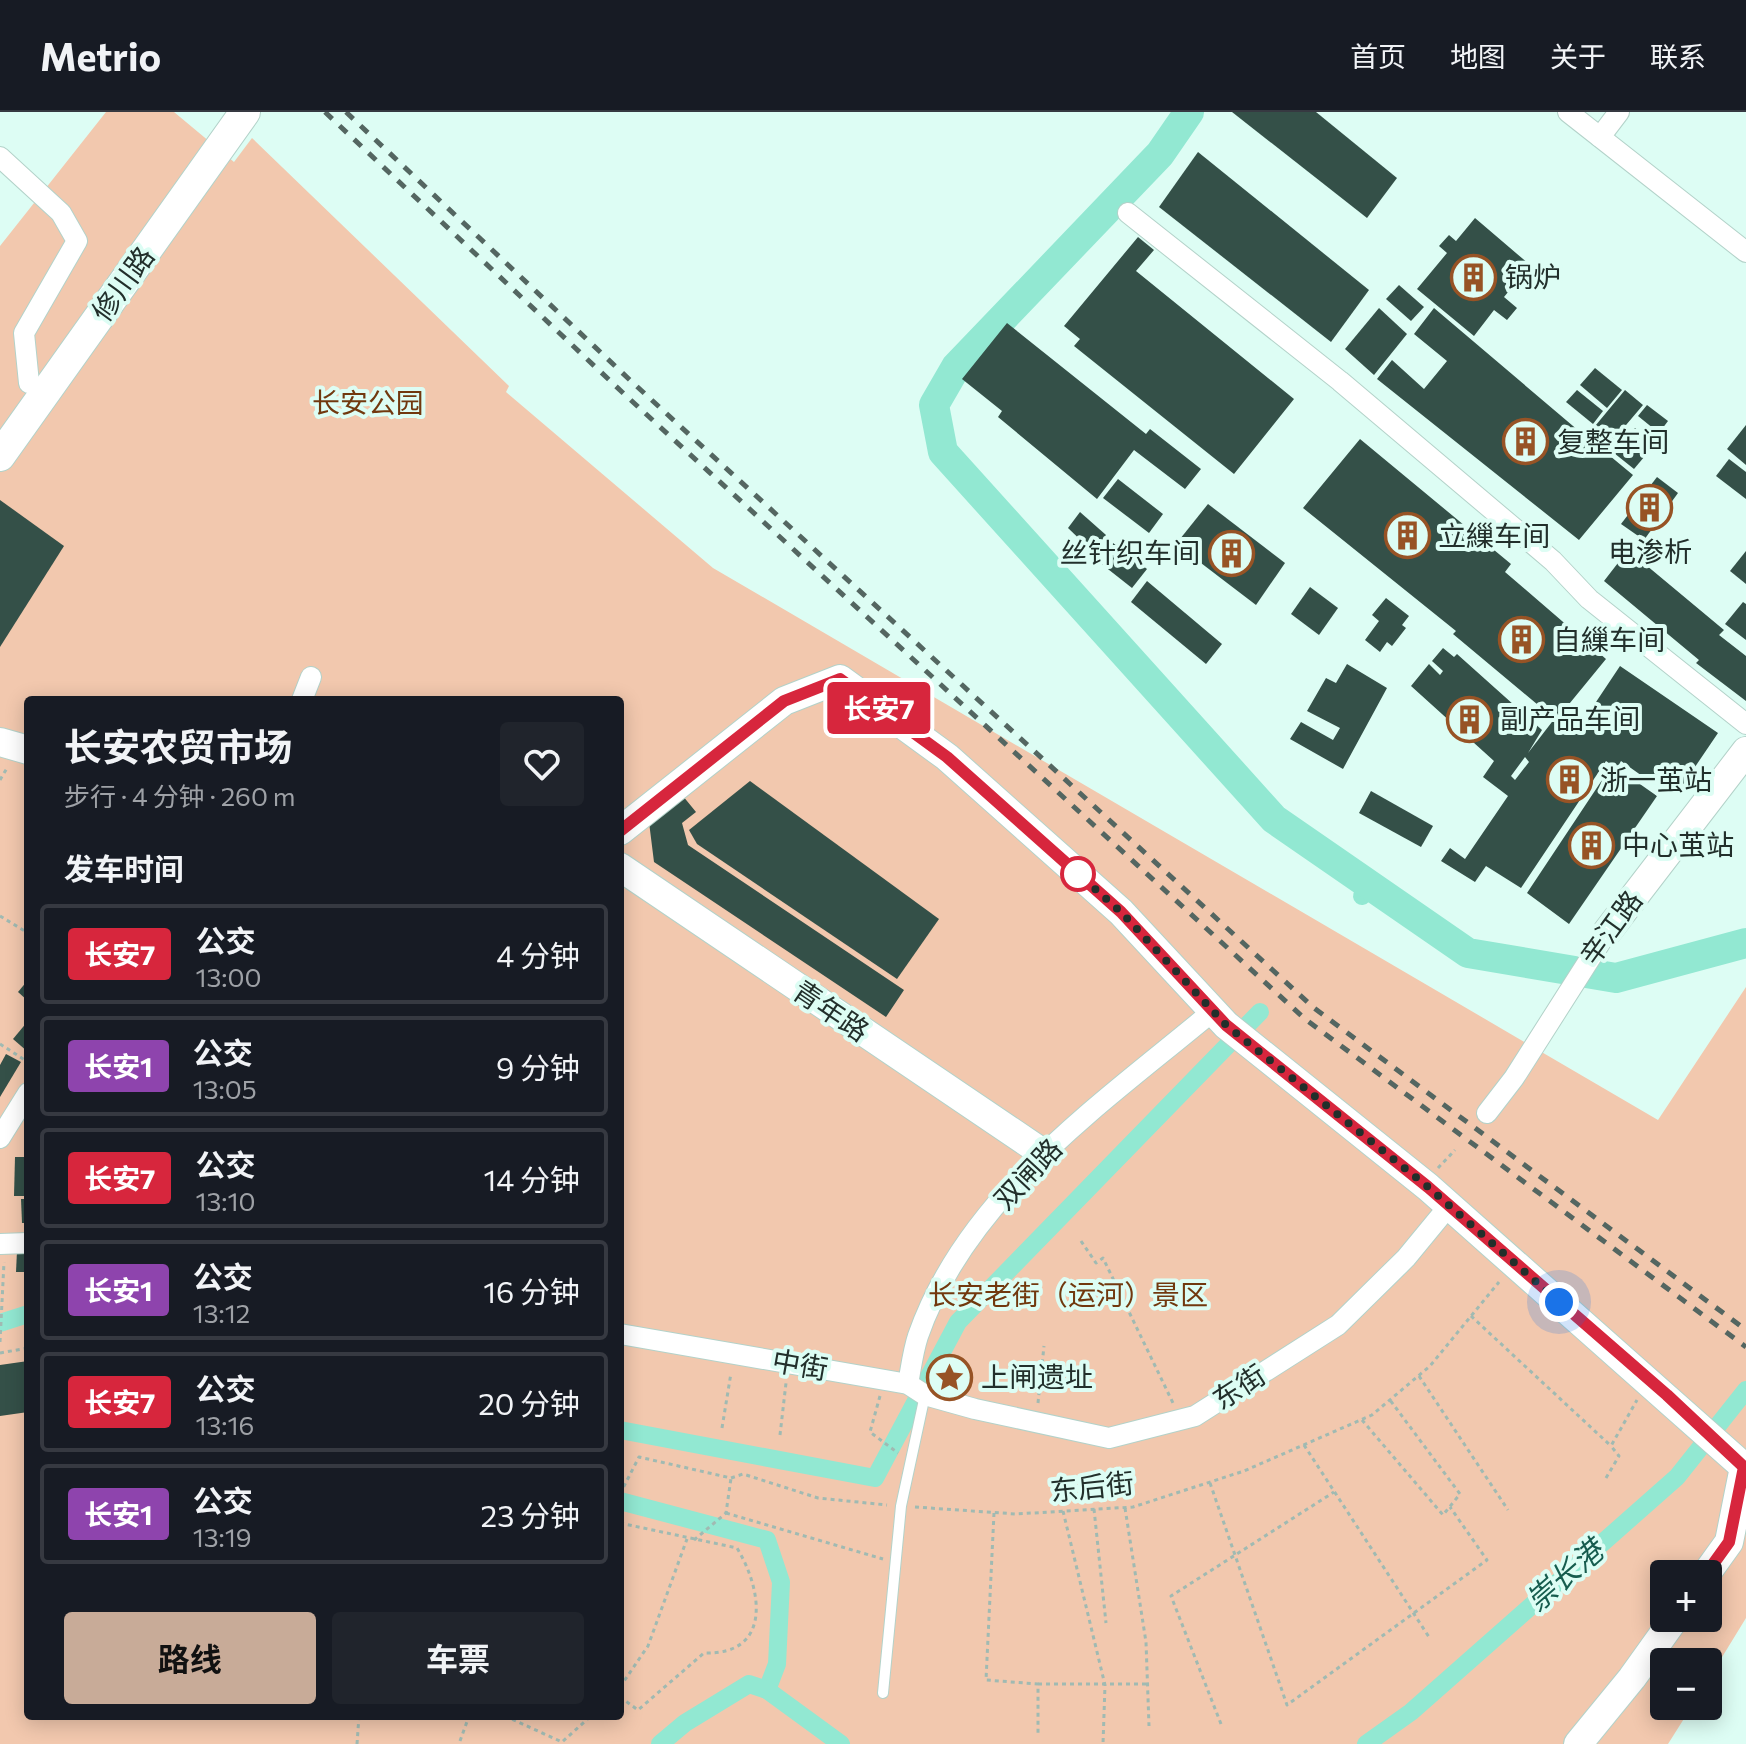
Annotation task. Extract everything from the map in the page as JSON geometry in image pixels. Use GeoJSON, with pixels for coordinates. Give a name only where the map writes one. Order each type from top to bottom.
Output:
{"type":"FeatureCollection","features":[{"type":"Feature","properties":{"kind":"main road","name":"修川路"},"geometry":{"type":"LineString","coordinates":[[0,423],[221,112]]}},
{"type":"Feature","properties":{"kind":"main road","name":"修川路"},"geometry":{"type":"LineString","coordinates":[[0,456],[245,112]]}},
{"type":"Feature","properties":{"kind":"street"},"geometry":{"type":"LineString","coordinates":[[1568,112],[1746,252]]}},
{"type":"Feature","properties":{"kind":"street"},"geometry":{"type":"LineString","coordinates":[[1600,137],[1619,112]]}},
{"type":"Feature","properties":{"kind":"street"},"geometry":{"type":"LineString","coordinates":[[0,157],[61,213],[77,241],[24,333],[29,383]]}},
{"type":"Feature","properties":{"kind":"street"},"geometry":{"type":"LineString","coordinates":[[1128,213],[1340,381],[1553,561],[1589,599],[1746,724]]}},
{"type":"Feature","properties":{"kind":"street"},"geometry":{"type":"LineString","coordinates":[[304,696],[311,677]]}},
{"type":"Feature","properties":{"kind":"street"},"geometry":{"type":"LineString","coordinates":[[624,828],[784,701],[840,679],[958,767],[1121,912],[1219,1018],[1514,1263],[1742,1463],[1729,1542],[1716,1560]]}},
{"type":"Feature","properties":{"kind":"street"},"geometry":{"type":"LineString","coordinates":[[0,742],[24,749]]}},
{"type":"Feature","properties":{"kind":"street","name":"辛江路"},"geometry":{"type":"LineString","coordinates":[[1487,1113],[1514,1078],[1555,1009],[1607,932],[1746,751]]}},
{"type":"Feature","properties":{"kind":"street","name":"青年路"},"geometry":{"type":"LineString","coordinates":[[624,870],[1043,1153]]}},
{"type":"Feature","properties":{"kind":"street","name":"双闸路"},"geometry":{"type":"LineString","coordinates":[[917,1389],[918,1336],[960,1251],[1043,1153],[1219,1018]]}},
{"type":"Feature","properties":{"kind":"street"},"geometry":{"type":"LineString","coordinates":[[0,1138],[24,1099]]}},
{"type":"Feature","properties":{"kind":"street","name":"东街"},"geometry":{"type":"LineString","coordinates":[[975,1409],[1109,1438],[1195,1416],[1338,1325],[1406,1258],[1448,1207]]}},
{"type":"Feature","properties":{"kind":"street"},"geometry":{"type":"LineString","coordinates":[[0,1244],[24,1243]]}},
{"type":"Feature","properties":{"kind":"street","name":"中街"},"geometry":{"type":"LineString","coordinates":[[624,1335],[885,1380],[975,1409]]}},
{"type":"Feature","properties":{"kind":"street"},"geometry":{"type":"LineString","coordinates":[[1578,1744],[1665,1632]]}},
{"type":"Feature","properties":{"kind":"lane"},"geometry":{"type":"LineString","coordinates":[[883,1693],[901,1506],[917,1389]]}},
{"type":"Feature","properties":{"kind":"path"},"geometry":{"type":"LineString","coordinates":[[0,916],[24,931]]}},
{"type":"Feature","properties":{"kind":"path"},"geometry":{"type":"LineString","coordinates":[[0,1044],[24,1059]]}},
{"type":"Feature","properties":{"kind":"path"},"geometry":{"type":"LineString","coordinates":[[1081,1241],[1096,1263],[1103,1258],[1180,1420]]}},
{"type":"Feature","properties":{"kind":"path","name":"东后街"},"geometry":{"type":"LineString","coordinates":[[624,1485],[639,1457],[731,1478],[743,1474],[818,1498],[994,1513],[1125,1508],[1210,1483],[1362,1420],[1419,1376],[1514,1263]]}},
{"type":"Feature","properties":{"kind":"path"},"geometry":{"type":"LineString","coordinates":[[0,1342],[3,1272]]}},
{"type":"Feature","properties":{"kind":"path"},"geometry":{"type":"LineString","coordinates":[[1471,1316],[1611,1446],[1619,1456],[1606,1478]]}},
{"type":"Feature","properties":{"kind":"path"},"geometry":{"type":"LineString","coordinates":[[1036,1422],[1044,1346]]}},
{"type":"Feature","properties":{"kind":"path"},"geometry":{"type":"LineString","coordinates":[[0,1353],[24,1349]]}},
{"type":"Feature","properties":{"kind":"path"},"geometry":{"type":"LineString","coordinates":[[722,1428],[727,1386],[736,1354]]}},
{"type":"Feature","properties":{"kind":"path"},"geometry":{"type":"LineString","coordinates":[[780,1435],[788,1363]]}},
{"type":"Feature","properties":{"kind":"path"},"geometry":{"type":"LineString","coordinates":[[1419,1376],[1508,1510]]}},
{"type":"Feature","properties":{"kind":"path"},"geometry":{"type":"LineString","coordinates":[[885,1380],[870,1432],[900,1454]]}},
{"type":"Feature","properties":{"kind":"path"},"geometry":{"type":"LineString","coordinates":[[1611,1446],[1649,1380]]}},
{"type":"Feature","properties":{"kind":"path"},"geometry":{"type":"LineString","coordinates":[[1362,1420],[1443,1515],[1460,1494],[1390,1400]]}},
{"type":"Feature","properties":{"kind":"path"},"geometry":{"type":"LineString","coordinates":[[1304,1445],[1429,1637]]}},
{"type":"Feature","properties":{"kind":"path"},"geometry":{"type":"LineString","coordinates":[[694,1540],[726,1513],[731,1478]]}},
{"type":"Feature","properties":{"kind":"path"},"geometry":{"type":"LineString","coordinates":[[1210,1483],[1287,1705],[1487,1560],[1450,1507]]}},
{"type":"Feature","properties":{"kind":"path"},"geometry":{"type":"LineString","coordinates":[[1221,1724],[1171,1596],[1334,1492]]}},
{"type":"Feature","properties":{"kind":"path"},"geometry":{"type":"LineString","coordinates":[[1125,1508],[1150,1684],[1149,1726]]}},
{"type":"Feature","properties":{"kind":"path"},"geometry":{"type":"LineString","coordinates":[[1094,1509],[1106,1623]]}},
{"type":"Feature","properties":{"kind":"path"},"geometry":{"type":"LineString","coordinates":[[1063,1511],[1105,1685],[1103,1744]]}},
{"type":"Feature","properties":{"kind":"path"},"geometry":{"type":"LineString","coordinates":[[726,1513],[896,1562]]}},
{"type":"Feature","properties":{"kind":"path"},"geometry":{"type":"LineString","coordinates":[[994,1513],[986,1680],[1038,1684],[1150,1684]]}},
{"type":"Feature","properties":{"kind":"path"},"geometry":{"type":"LineString","coordinates":[[624,1524],[737,1548],[748,1566],[759,1603],[755,1626],[743,1642],[721,1653],[704,1653],[638,1710],[624,1700]]}},
{"type":"Feature","properties":{"kind":"path"},"geometry":{"type":"LineString","coordinates":[[624,1681],[648,1646],[687,1539]]}},
{"type":"Feature","properties":{"kind":"path"},"geometry":{"type":"LineString","coordinates":[[1038,1684],[1038,1736]]}},
{"type":"Feature","properties":{"kind":"path"},"geometry":{"type":"LineString","coordinates":[[357,1744],[359,1720]]}},
{"type":"Feature","properties":{"kind":"path"},"geometry":{"type":"LineString","coordinates":[[460,1741],[468,1720]]}},
{"type":"Feature","properties":{"kind":"path"},"geometry":{"type":"LineString","coordinates":[[513,1720],[562,1743],[587,1720]]}},
{"type":"Feature","properties":{"kind":"green space","name":"长安老街（运河）景区"},"geometry":{"type":"Polygon","coordinates":[[[106,112],[174,112],[234,162],[252,138],[509,386],[506,392],[713,568],[1658,1120],[1746,987],[1746,1618],[1722,1657],[1722,1648],[1650,1648],[1650,1720],[1683,1720],[1668,1744],[0,1744],[0,246],[106,112]]]}},
{"type":"Feature","properties":{"kind":"building"},"geometry":{"type":"Polygon","coordinates":[[[1232,112],[1316,112],[1397,178],[1367,218],[1232,112]]]}},
{"type":"Feature","properties":{"kind":"building"},"geometry":{"type":"Polygon","coordinates":[[[1198,152],[1369,290],[1331,342],[1159,207],[1198,152]]]}},
{"type":"Feature","properties":{"kind":"building","name":"锅炉"},"geometry":{"type":"Polygon","coordinates":[[[1475,218],[1530,265],[1504,297],[1517,308],[1507,320],[1494,310],[1474,336],[1417,289],[1447,253],[1439,246],[1449,235],[1456,241],[1475,218]]]}},
{"type":"Feature","properties":{"kind":"building"},"geometry":{"type":"Polygon","coordinates":[[[1138,237],[1154,250],[1136,271],[1294,399],[1234,474],[1074,346],[1080,339],[1064,326],[1138,237]]]}},
{"type":"Feature","properties":{"kind":"building"},"geometry":{"type":"Polygon","coordinates":[[[1399,285],[1424,307],[1411,321],[1386,299],[1399,285]]]}},
{"type":"Feature","properties":{"kind":"building"},"geometry":{"type":"Polygon","coordinates":[[[1379,308],[1407,334],[1374,375],[1345,349],[1379,308]]]}},
{"type":"Feature","properties":{"kind":"building","name":"复整车间"},"geometry":{"type":"Polygon","coordinates":[[[1434,308],[1586,437],[1625,390],[1643,405],[1604,451],[1633,475],[1579,540],[1377,379],[1392,360],[1424,389],[1447,361],[1414,334],[1434,308]]]}},
{"type":"Feature","properties":{"kind":"building"},"geometry":{"type":"Polygon","coordinates":[[[1007,323],[1146,434],[1150,429],[1201,469],[1185,489],[1134,450],[1097,499],[998,417],[1002,411],[962,379],[1007,323]]]}},
{"type":"Feature","properties":{"kind":"building"},"geometry":{"type":"Polygon","coordinates":[[[1595,368],[1622,390],[1607,408],[1580,385],[1595,368]]]}},
{"type":"Feature","properties":{"kind":"building"},"geometry":{"type":"Polygon","coordinates":[[[1577,390],[1603,411],[1593,424],[1566,402],[1577,390]]]}},
{"type":"Feature","properties":{"kind":"building"},"geometry":{"type":"Polygon","coordinates":[[[1647,405],[1668,421],[1659,433],[1638,416],[1647,405]]]}},
{"type":"Feature","properties":{"kind":"building"},"geometry":{"type":"Polygon","coordinates":[[[1746,425],[1746,465],[1727,449],[1746,425]]]}},
{"type":"Feature","properties":{"kind":"building"},"geometry":{"type":"Polygon","coordinates":[[[1635,428],[1655,444],[1634,469],[1614,453],[1635,428]]]}},
{"type":"Feature","properties":{"kind":"building","name":"立繅车间"},"geometry":{"type":"Polygon","coordinates":[[[1360,439],[1511,564],[1505,572],[1606,659],[1556,720],[1453,634],[1456,631],[1303,508],[1360,439]]]}},
{"type":"Feature","properties":{"kind":"building"},"geometry":{"type":"Polygon","coordinates":[[[1729,459],[1746,472],[1746,499],[1716,476],[1729,459]]]}},
{"type":"Feature","properties":{"kind":"building","name":"电渗析"},"geometry":{"type":"Polygon","coordinates":[[[1657,477],[1678,493],[1644,540],[1621,524],[1657,477]]]}},
{"type":"Feature","properties":{"kind":"building"},"geometry":{"type":"Polygon","coordinates":[[[1118,479],[1163,514],[1149,533],[1103,498],[1118,479]]]}},
{"type":"Feature","properties":{"kind":"building"},"geometry":{"type":"Polygon","coordinates":[[[0,500],[64,546],[0,647],[0,500]]]}},
{"type":"Feature","properties":{"kind":"building","name":"丝针织车间"},"geometry":{"type":"Polygon","coordinates":[[[1208,504],[1285,563],[1256,605],[1176,544],[1208,504]]]}},
{"type":"Feature","properties":{"kind":"building"},"geometry":{"type":"Polygon","coordinates":[[[1080,512],[1106,535],[1093,552],[1068,528],[1080,512]]]}},
{"type":"Feature","properties":{"kind":"building"},"geometry":{"type":"Polygon","coordinates":[[[1113,543],[1147,569],[1132,588],[1099,562],[1113,543]]]}},
{"type":"Feature","properties":{"kind":"building"},"geometry":{"type":"Polygon","coordinates":[[[1628,550],[1724,630],[1719,635],[1746,656],[1746,701],[1696,663],[1699,660],[1604,581],[1628,550]]]}},
{"type":"Feature","properties":{"kind":"building"},"geometry":{"type":"Polygon","coordinates":[[[1746,551],[1746,584],[1730,571],[1746,551]]]}},
{"type":"Feature","properties":{"kind":"building"},"geometry":{"type":"Polygon","coordinates":[[[1147,581],[1222,644],[1206,664],[1131,602],[1147,581]]]}},
{"type":"Feature","properties":{"kind":"building"},"geometry":{"type":"Polygon","coordinates":[[[1310,587],[1338,608],[1319,635],[1291,614],[1310,587]]]}},
{"type":"Feature","properties":{"kind":"building"},"geometry":{"type":"Polygon","coordinates":[[[1386,598],[1409,616],[1402,625],[1406,628],[1392,646],[1387,642],[1380,652],[1365,640],[1379,621],[1372,615],[1386,598]]]}},
{"type":"Feature","properties":{"kind":"building"},"geometry":{"type":"Polygon","coordinates":[[[1743,602],[1746,604],[1746,640],[1725,624],[1743,602]]]}},
{"type":"Feature","properties":{"kind":"building"},"geometry":{"type":"Polygon","coordinates":[[[1443,648],[1454,657],[1457,654],[1542,730],[1528,753],[1555,718],[1574,735],[1620,666],[1718,733],[1678,792],[1655,777],[1652,783],[1621,761],[1617,768],[1657,796],[1569,924],[1527,893],[1612,765],[1606,761],[1521,888],[1486,866],[1475,882],[1441,861],[1450,848],[1465,859],[1508,796],[1483,777],[1494,761],[1411,686],[1429,664],[1440,675],[1443,671],[1432,661],[1443,648]],[[1525,757],[1511,776],[1515,780],[1529,762],[1525,757]]]}},
{"type":"Feature","properties":{"kind":"building"},"geometry":{"type":"Polygon","coordinates":[[[1347,664],[1387,688],[1343,769],[1290,739],[1301,722],[1333,740],[1340,728],[1307,711],[1326,678],[1336,683],[1347,664]]]}},
{"type":"Feature","properties":{"kind":"building"},"geometry":{"type":"Polygon","coordinates":[[[750,781],[939,919],[897,979],[697,844],[689,830],[750,781]]]}},
{"type":"Feature","properties":{"kind":"building"},"geometry":{"type":"Polygon","coordinates":[[[678,790],[696,812],[682,823],[688,845],[904,990],[886,1017],[654,862],[648,814],[678,790]]]}},
{"type":"Feature","properties":{"kind":"building"},"geometry":{"type":"Polygon","coordinates":[[[1371,791],[1433,826],[1421,847],[1359,813],[1371,791]]]}},
{"type":"Feature","properties":{"kind":"building"},"geometry":{"type":"Polygon","coordinates":[[[24,1026],[24,1049],[13,1039],[24,1026]]]}},
{"type":"Feature","properties":{"kind":"building"},"geometry":{"type":"Polygon","coordinates":[[[6,1054],[21,1062],[0,1097],[0,1065],[6,1054]]]}},
{"type":"Feature","properties":{"kind":"building"},"geometry":{"type":"Polygon","coordinates":[[[15,1157],[24,1157],[24,1196],[14,1196],[15,1157]]]}},
{"type":"Feature","properties":{"kind":"building"},"geometry":{"type":"Polygon","coordinates":[[[21,1199],[24,1199],[24,1223],[21,1199]]]}},
{"type":"Feature","properties":{"kind":"building"},"geometry":{"type":"Polygon","coordinates":[[[17,1251],[24,1251],[24,1272],[16,1272],[17,1251]]]}},
{"type":"Feature","properties":{"kind":"building"},"geometry":{"type":"Polygon","coordinates":[[[24,1362],[24,1413],[0,1416],[0,1365],[24,1362]]]}},
{"type":"Feature","properties":{"kind":"waterway"},"geometry":{"type":"LineString","coordinates":[[1189,112],[1160,154],[956,367],[934,405],[943,452],[1274,819],[1468,953],[1616,978],[1746,943]]}},
{"type":"Feature","properties":{"kind":"waterway"},"geometry":{"type":"LineString","coordinates":[[1362,896],[1371,885]]}},
{"type":"Feature","properties":{"kind":"waterway"},"geometry":{"type":"LineString","coordinates":[[624,1431],[875,1478],[958,1322],[1260,1012]]}},
{"type":"Feature","properties":{"kind":"waterway"},"geometry":{"type":"LineString","coordinates":[[0,1323],[24,1315]]}},
{"type":"Feature","properties":{"kind":"waterway","name":"崇长港"},"geometry":{"type":"LineString","coordinates":[[1366,1744],[1411,1712],[1677,1477],[1746,1390]]}},
{"type":"Feature","properties":{"kind":"waterway"},"geometry":{"type":"LineString","coordinates":[[624,1502],[767,1540],[781,1582],[777,1664],[767,1690]]}},
{"type":"Feature","properties":{"kind":"waterway","name":"崇长港"},"geometry":{"type":"LineString","coordinates":[[660,1744],[685,1723],[749,1684],[767,1690],[841,1744]]}},
{"type":"Feature","properties":{"kind":"railway"},"geometry":{"type":"LineString","coordinates":[[325,112],[622,392],[1305,1019],[1746,1347]]}},
{"type":"Feature","properties":{"kind":"railway"},"geometry":{"type":"LineString","coordinates":[[346,112],[631,381],[1314,1008],[1746,1330]]}},
{"type":"Feature","properties":{"kind":"bus line","name":"长安7"},"geometry":{"type":"LineString","coordinates":[[624,828],[667,790],[784,701],[840,679],[947,757],[1121,912],[1226,1025],[1428,1187],[1667,1395],[1744,1467],[1729,1542],[1716,1560]]}},
{"type":"Feature","properties":{"kind":"place","name":"锅炉"},"geometry":{"type":"Point","coordinates":[1474,277]}},
{"type":"Feature","properties":{"kind":"place","name":"复整车间"},"geometry":{"type":"Point","coordinates":[1526,442]}},
{"type":"Feature","properties":{"kind":"place","name":"电渗析"},"geometry":{"type":"Point","coordinates":[1650,508]}},
{"type":"Feature","properties":{"kind":"place","name":"立繅车间"},"geometry":{"type":"Point","coordinates":[1407,536]}},
{"type":"Feature","properties":{"kind":"place","name":"丝针织车间"},"geometry":{"type":"Point","coordinates":[1231,553]}},
{"type":"Feature","properties":{"kind":"place","name":"自繅车间"},"geometry":{"type":"Point","coordinates":[1522,640]}},
{"type":"Feature","properties":{"kind":"place","name":"副产品车间"},"geometry":{"type":"Point","coordinates":[1469,719]}},
{"type":"Feature","properties":{"kind":"place","name":"浙一茧站"},"geometry":{"type":"Point","coordinates":[1569,780]}},
{"type":"Feature","properties":{"kind":"place","name":"中心茧站"},"geometry":{"type":"Point","coordinates":[1591,845]}},
{"type":"Feature","properties":{"kind":"place","name":"上闸遗址"},"geometry":{"type":"Point","coordinates":[950,1377]}},
{"type":"Feature","properties":{"kind":"route"},"geometry":{"type":"LineString","coordinates":[[1078,874],[1076,872],[1121,912],[1226,1025],[1428,1187],[1559,1302]]}},
{"type":"Feature","properties":{"kind":"park label","name":"长安公园"},"geometry":{"type":"Point","coordinates":[368,403]}}]}
